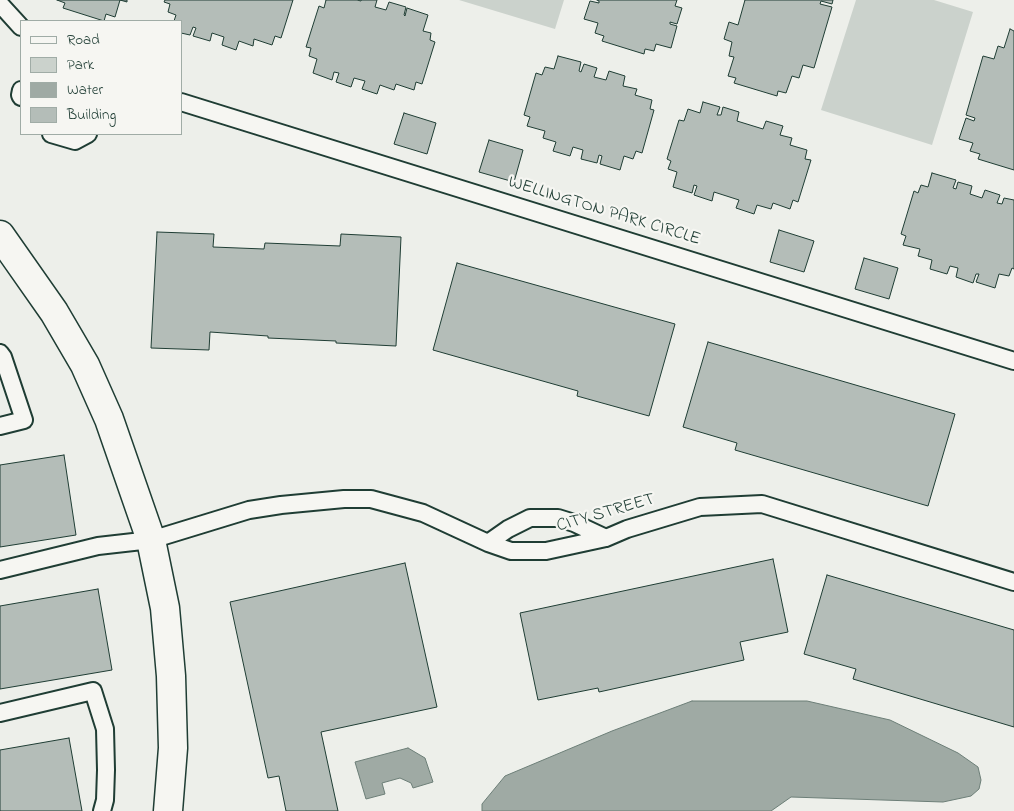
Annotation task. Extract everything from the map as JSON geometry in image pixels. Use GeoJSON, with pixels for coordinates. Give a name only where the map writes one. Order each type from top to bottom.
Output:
{"type":"FeatureCollection","features":[{"type":"Feature","properties":{"kind":"street"},"geometry":{"type":"LineString","coordinates":[[0,235],[54,312],[85,365],[109,419],[151,540],[165,608],[171,676],[173,748],[168,811]]}},
{"type":"Feature","properties":{"kind":"lane"},"geometry":{"type":"LineString","coordinates":[[0,4],[20,26]]}},
{"type":"Feature","properties":{"kind":"lane","name":"WELLINGTON PARK CIRCLE"},"geometry":{"type":"LineString","coordinates":[[182,102],[1014,361]]}},
{"type":"Feature","properties":{"kind":"lane"},"geometry":{"type":"LineString","coordinates":[[54,135],[75,141],[86,135]]}},
{"type":"Feature","properties":{"kind":"lane"},"geometry":{"type":"LineString","coordinates":[[0,353],[24,420],[0,426]]}},
{"type":"Feature","properties":{"kind":"lane","name":"CITY STREET"},"geometry":{"type":"LineString","coordinates":[[0,570],[98,546],[151,540],[249,510],[344,499],[371,499],[422,513],[488,543],[511,551],[546,551],[606,538],[627,529],[700,507],[762,504],[1014,582]]}},
{"type":"Feature","properties":{"kind":"lane"},"geometry":{"type":"LineString","coordinates":[[488,543],[508,529],[530,518],[558,518],[574,523],[606,538]]}},
{"type":"Feature","properties":{"kind":"lane"},"geometry":{"type":"LineString","coordinates":[[0,713],[93,691],[105,729],[105,800],[102,811]]}},
{"type":"Feature","properties":{"kind":"green space"},"geometry":{"type":"Polygon","coordinates":[[[459,0],[564,0],[555,29],[459,0]]]}},
{"type":"Feature","properties":{"kind":"green space"},"geometry":{"type":"Polygon","coordinates":[[[856,0],[934,0],[973,12],[932,145],[821,110],[856,0]]]}},
{"type":"Feature","properties":{"kind":"water"},"geometry":{"type":"Polygon","coordinates":[[[692,701],[807,701],[890,720],[958,753],[978,767],[981,780],[979,789],[971,796],[943,802],[791,797],[771,811],[482,811],[482,804],[505,776],[612,731],[692,701]]]}},
{"type":"Feature","properties":{"kind":"water"},"geometry":{"type":"Polygon","coordinates":[[[408,748],[425,758],[433,782],[413,788],[411,783],[400,778],[382,783],[385,794],[366,799],[355,762],[408,748]]]}},
{"type":"Feature","properties":{"kind":"building"},"geometry":{"type":"Polygon","coordinates":[[[57,0],[120,0],[115,17],[106,14],[104,20],[63,8],[65,3],[57,0]]]}},
{"type":"Feature","properties":{"kind":"building"},"geometry":{"type":"Polygon","coordinates":[[[165,0],[293,0],[281,38],[275,36],[272,45],[254,39],[253,46],[239,41],[236,50],[222,45],[224,37],[212,33],[210,41],[193,36],[196,28],[193,27],[190,35],[182,33],[182,20],[174,20],[176,15],[168,12],[170,4],[164,2],[165,0]]]}},
{"type":"Feature","properties":{"kind":"building"},"geometry":{"type":"Polygon","coordinates":[[[326,0],[377,0],[375,7],[386,10],[389,2],[406,7],[405,16],[407,8],[428,15],[423,31],[431,33],[430,40],[435,42],[422,84],[416,82],[414,90],[396,84],[394,90],[380,85],[377,94],[362,89],[365,81],[354,78],[351,87],[336,82],[339,73],[334,72],[332,80],[313,73],[317,59],[309,56],[311,48],[306,47],[319,6],[324,8],[326,0]]]}},
{"type":"Feature","properties":{"kind":"building"},"geometry":{"type":"Polygon","coordinates":[[[597,0],[677,0],[675,6],[682,8],[677,24],[670,22],[670,24],[677,26],[671,48],[656,44],[654,51],[645,49],[644,54],[602,41],[604,36],[595,33],[598,23],[584,19],[590,1],[599,3],[597,0]]]}},
{"type":"Feature","properties":{"kind":"building"},"geometry":{"type":"Polygon","coordinates":[[[745,0],[833,0],[832,4],[821,1],[820,4],[832,7],[814,68],[803,65],[799,78],[792,76],[786,93],[778,91],[777,96],[734,83],[736,78],[728,76],[734,57],[729,56],[732,42],[724,39],[729,22],[738,25],[745,0]]]}},
{"type":"Feature","properties":{"kind":"building"},"geometry":{"type":"Polygon","coordinates":[[[1010,29],[1014,31],[1014,170],[978,159],[980,154],[970,151],[973,143],[959,139],[966,118],[974,121],[975,118],[966,115],[983,56],[994,59],[998,46],[1004,48],[1010,29]]]}},
{"type":"Feature","properties":{"kind":"building"},"geometry":{"type":"Polygon","coordinates":[[[558,56],[581,62],[579,71],[581,72],[584,64],[597,68],[594,77],[606,80],[609,71],[625,76],[623,86],[637,89],[635,95],[652,100],[650,109],[654,110],[642,153],[636,151],[633,159],[624,156],[620,170],[600,164],[602,156],[599,155],[597,163],[581,159],[583,150],[573,147],[570,156],[553,151],[556,142],[543,138],[545,131],[527,126],[530,117],[524,115],[536,73],[542,75],[545,67],[554,69],[558,56]]]}},
{"type":"Feature","properties":{"kind":"building"},"geometry":{"type":"Polygon","coordinates":[[[703,102],[720,107],[717,115],[721,115],[723,107],[739,112],[737,121],[763,129],[766,121],[783,126],[780,135],[792,138],[790,145],[807,150],[805,159],[811,160],[798,202],[793,200],[790,209],[773,203],[771,209],[757,205],[754,214],[736,208],[739,200],[714,192],[712,201],[694,195],[697,186],[694,185],[692,193],[673,187],[677,172],[668,169],[671,161],[667,159],[679,120],[684,121],[688,109],[700,113],[703,102]]]}},
{"type":"Feature","properties":{"kind":"building"},"geometry":{"type":"Polygon","coordinates":[[[404,113],[436,123],[427,154],[394,144],[404,113]]]}},
{"type":"Feature","properties":{"kind":"building"},"geometry":{"type":"Polygon","coordinates":[[[489,140],[523,150],[514,182],[479,172],[489,140]]]}},
{"type":"Feature","properties":{"kind":"building"},"geometry":{"type":"Polygon","coordinates":[[[932,173],[956,180],[953,188],[956,189],[958,182],[972,186],[970,194],[982,198],[985,190],[1000,195],[997,203],[1002,204],[1004,198],[1014,200],[1014,269],[1012,268],[1009,276],[999,274],[995,288],[976,282],[979,274],[976,274],[973,283],[956,277],[958,268],[950,266],[947,274],[930,269],[932,260],[918,256],[920,249],[903,245],[906,236],[901,234],[914,191],[918,193],[921,185],[928,187],[932,173]]]}},
{"type":"Feature","properties":{"kind":"building"},"geometry":{"type":"Polygon","coordinates":[[[779,230],[814,241],[804,272],[770,262],[779,230]]]}},
{"type":"Feature","properties":{"kind":"building"},"geometry":{"type":"Polygon","coordinates":[[[157,232],[214,234],[213,247],[264,249],[265,243],[340,246],[341,234],[401,237],[396,346],[268,338],[268,336],[210,332],[209,350],[151,348],[157,232]]]}},
{"type":"Feature","properties":{"kind":"building"},"geometry":{"type":"Polygon","coordinates":[[[864,258],[898,268],[889,299],[855,289],[864,258]]]}},
{"type":"Feature","properties":{"kind":"building"},"geometry":{"type":"Polygon","coordinates":[[[457,263],[675,324],[649,416],[577,396],[578,391],[433,350],[457,263]]]}},
{"type":"Feature","properties":{"kind":"building"},"geometry":{"type":"Polygon","coordinates":[[[708,342],[955,414],[928,506],[735,450],[737,443],[683,427],[708,342]]]}},
{"type":"Feature","properties":{"kind":"building"},"geometry":{"type":"Polygon","coordinates":[[[64,455],[76,535],[0,547],[0,465],[64,455]]]}},
{"type":"Feature","properties":{"kind":"building"},"geometry":{"type":"Polygon","coordinates":[[[773,559],[788,632],[740,642],[744,660],[599,692],[598,688],[538,700],[520,613],[773,559]]]}},
{"type":"Feature","properties":{"kind":"building"},"geometry":{"type":"Polygon","coordinates":[[[405,563],[437,707],[321,732],[338,811],[286,811],[279,776],[268,778],[230,602],[405,563]]]}},
{"type":"Feature","properties":{"kind":"building"},"geometry":{"type":"Polygon","coordinates":[[[827,575],[1014,630],[1014,727],[853,679],[856,669],[804,654],[827,575]]]}},
{"type":"Feature","properties":{"kind":"building"},"geometry":{"type":"Polygon","coordinates":[[[98,589],[112,670],[0,689],[0,606],[98,589]]]}},
{"type":"Feature","properties":{"kind":"building"},"geometry":{"type":"Polygon","coordinates":[[[69,738],[82,811],[0,811],[0,750],[69,738]]]}}]}
